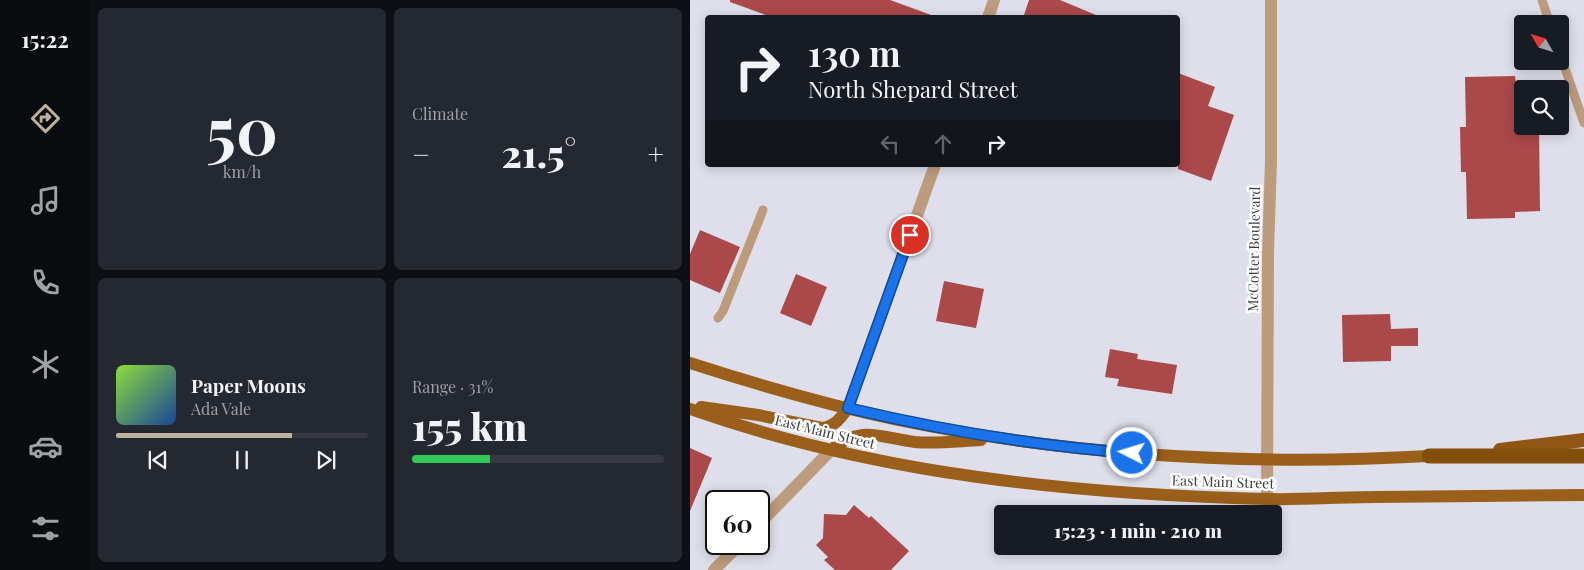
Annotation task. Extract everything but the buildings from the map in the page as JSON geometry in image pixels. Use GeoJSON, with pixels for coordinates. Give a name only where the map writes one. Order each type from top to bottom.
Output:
{"type":"FeatureCollection","features":[{"type":"Feature","properties":{"kind":"highway"},"geometry":{"type":"LineString","coordinates":[[1429,456],[1538,447],[1584,440]]}},
{"type":"Feature","properties":{"kind":"highway"},"geometry":{"type":"LineString","coordinates":[[1429,456],[1584,456]]}},
{"type":"Feature","properties":{"kind":"main road","name":"East Main Street"},"geometry":{"type":"LineString","coordinates":[[690,363],[783,391],[898,420],[1004,438],[1113,452],[1267,461],[1429,456]]}},
{"type":"Feature","properties":{"kind":"main road","name":"East Main Street"},"geometry":{"type":"LineString","coordinates":[[690,407],[726,421],[831,450],[907,466],[998,480],[1109,491],[1267,499],[1584,495]]}},
{"type":"Feature","properties":{"kind":"main road"},"geometry":{"type":"LineString","coordinates":[[690,407],[758,415],[822,428],[830,427],[836,423],[848,408]]}},
{"type":"Feature","properties":{"kind":"main road"},"geometry":{"type":"LineString","coordinates":[[831,450],[848,438],[867,434],[932,443],[1004,438]]}},
{"type":"Feature","properties":{"kind":"street"},"geometry":{"type":"LineString","coordinates":[[989,15],[994,0]]}},
{"type":"Feature","properties":{"kind":"street","name":"McCotter Boulevard"},"geometry":{"type":"LineString","coordinates":[[1267,499],[1271,0]]}},
{"type":"Feature","properties":{"kind":"street"},"geometry":{"type":"LineString","coordinates":[[848,408],[934,167]]}},
{"type":"Feature","properties":{"kind":"street"},"geometry":{"type":"LineString","coordinates":[[770,513],[831,450]]}},
{"type":"Feature","properties":{"kind":"street"},"geometry":{"type":"LineString","coordinates":[[714,570],[729,555]]}},
{"type":"Feature","properties":{"kind":"lane"},"geometry":{"type":"LineString","coordinates":[[1542,0],[1547,15]]}},
{"type":"Feature","properties":{"kind":"lane"},"geometry":{"type":"LineString","coordinates":[[1566,70],[1584,123]]}},
{"type":"Feature","properties":{"kind":"lane"},"geometry":{"type":"LineString","coordinates":[[718,318],[723,311],[762,210]]}},
{"type":"Feature","properties":{"kind":"route"},"geometry":{"type":"LineString","coordinates":[[910,235],[848,408],[898,420],[1004,438],[1059,446],[1132,453]]}}]}
